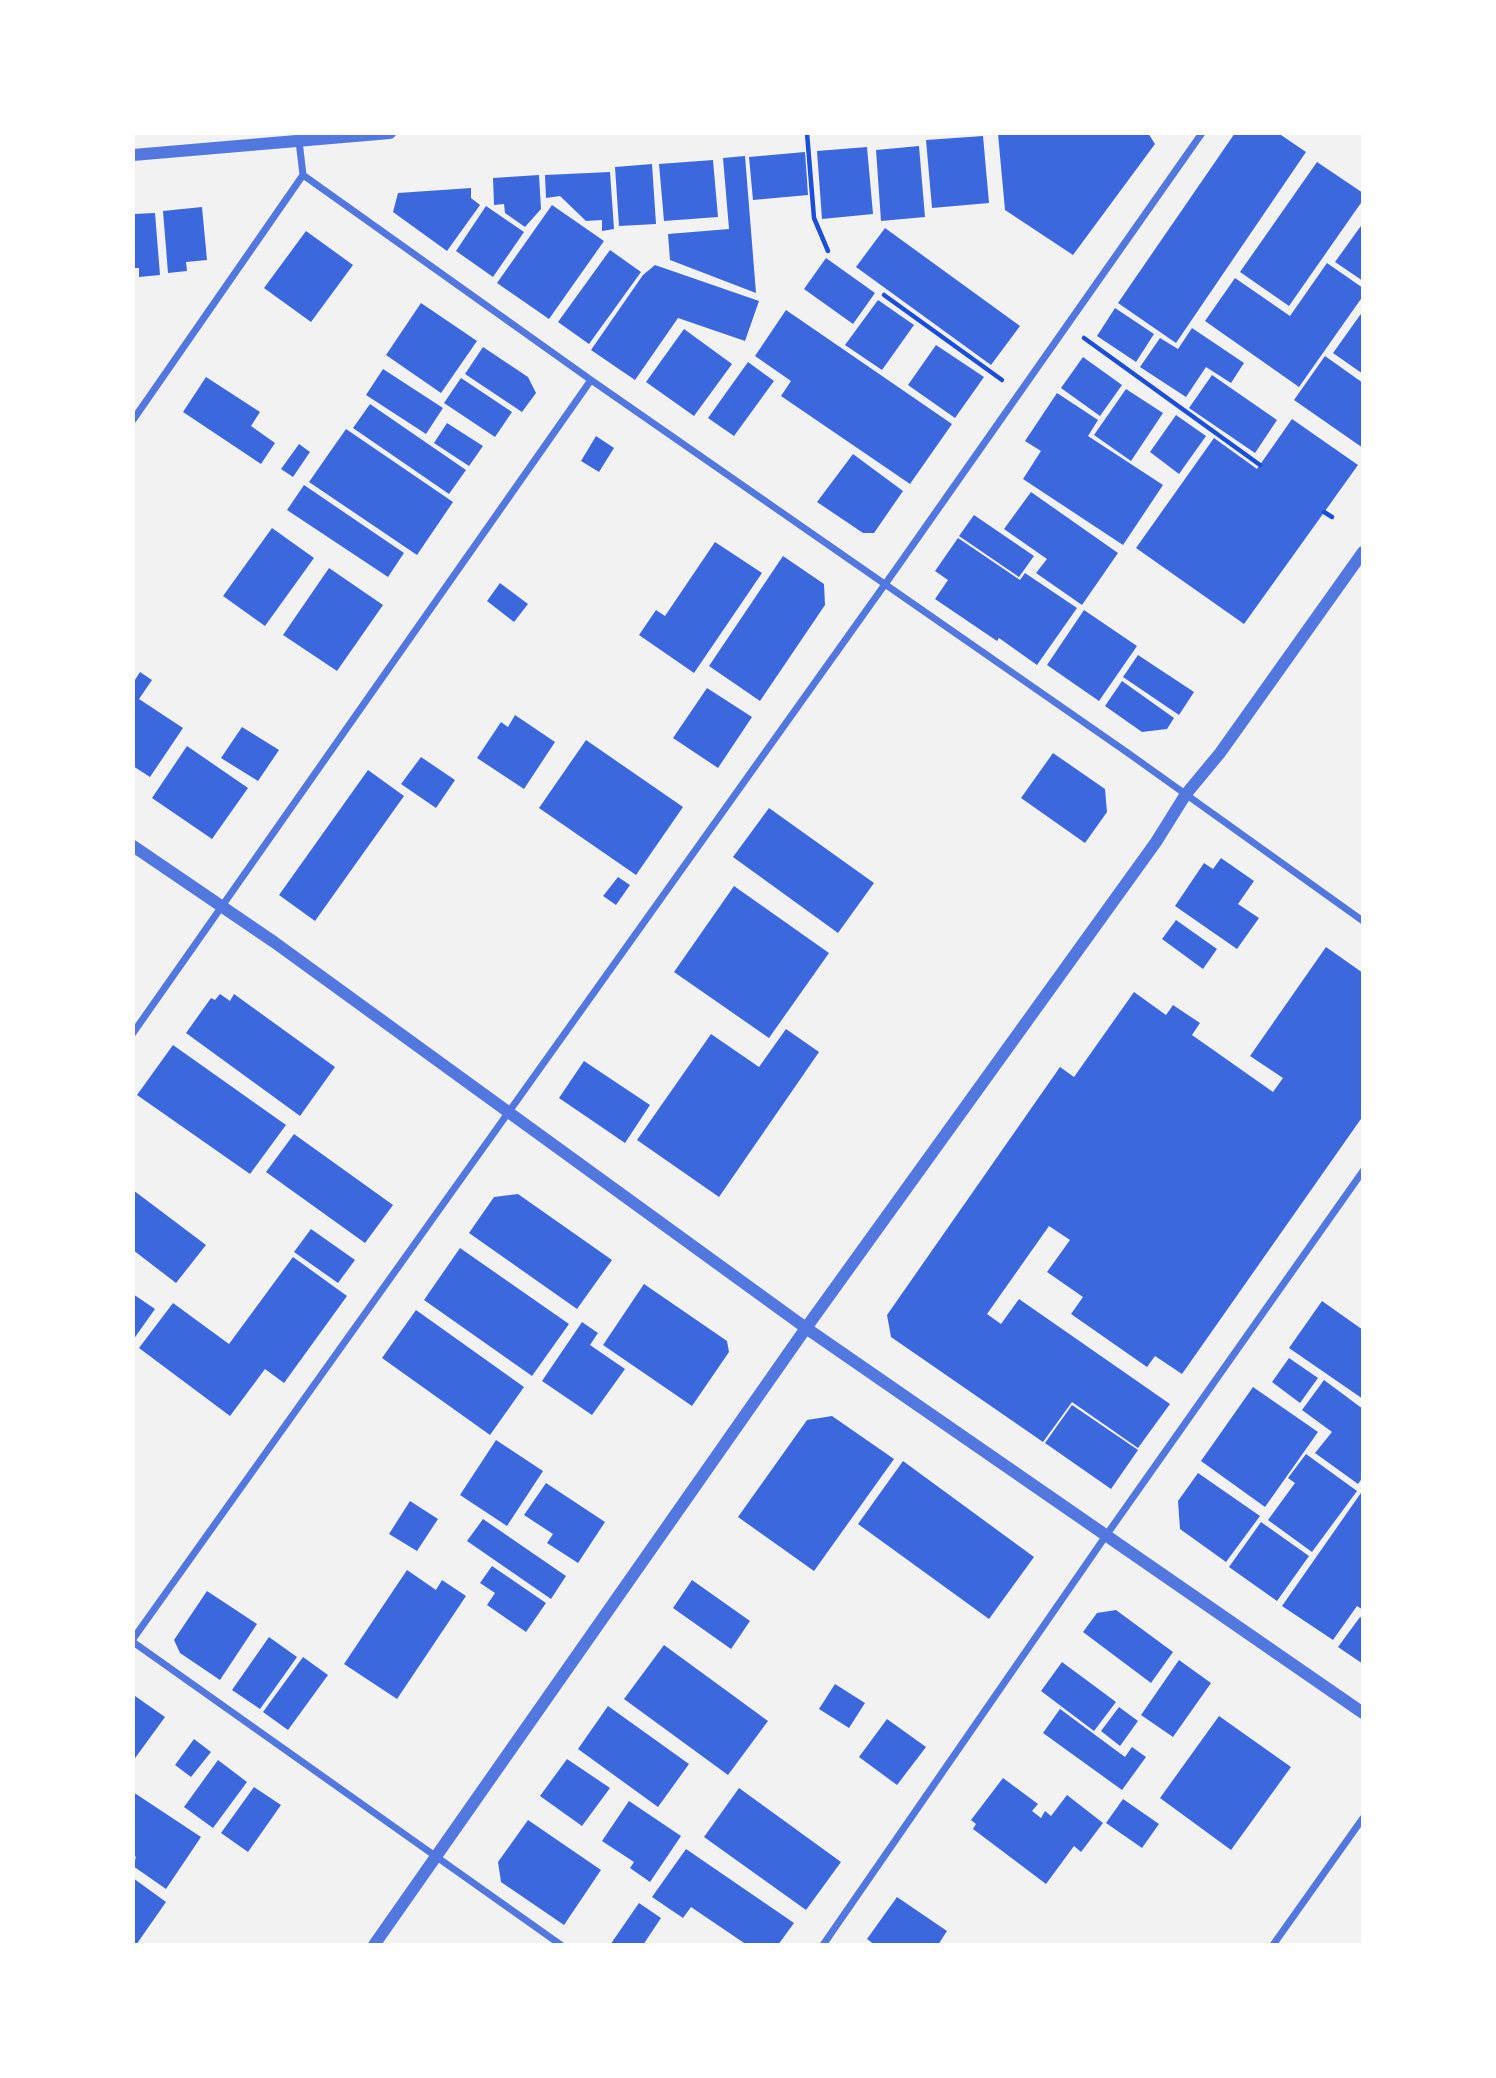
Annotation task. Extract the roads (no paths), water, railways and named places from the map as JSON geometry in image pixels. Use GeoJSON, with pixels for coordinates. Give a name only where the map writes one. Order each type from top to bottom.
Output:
{"type":"FeatureCollection","features":[{"type":"Feature","properties":{"kind":"street"},"geometry":{"type":"LineString","coordinates":[[133,155],[390,133]]}},
{"type":"Feature","properties":{"kind":"street"},"geometry":{"type":"LineString","coordinates":[[561,1945],[133,1641],[1202,133]]}},
{"type":"Feature","properties":{"kind":"street"},"geometry":{"type":"LineString","coordinates":[[133,420],[303,175],[299,141]]}},
{"type":"Feature","properties":{"kind":"street"},"geometry":{"type":"LineString","coordinates":[[303,175],[591,380],[885,582],[1363,921]]}},
{"type":"Feature","properties":{"kind":"street"},"geometry":{"type":"LineString","coordinates":[[133,1033],[591,380]]}},
{"type":"Feature","properties":{"kind":"street"},"geometry":{"type":"LineString","coordinates":[[374,1945],[806,1328],[1156,842],[1186,794],[1220,753],[1363,552]]}},
{"type":"Feature","properties":{"kind":"street"},"geometry":{"type":"LineString","coordinates":[[133,846],[223,906],[806,1328],[1363,1713]]}},
{"type":"Feature","properties":{"kind":"street"},"geometry":{"type":"LineString","coordinates":[[823,1945],[1105,1537],[1363,1171]]}},
{"type":"Feature","properties":{"kind":"street"},"geometry":{"type":"LineString","coordinates":[[1273,1945],[1363,1818]]}}]}
